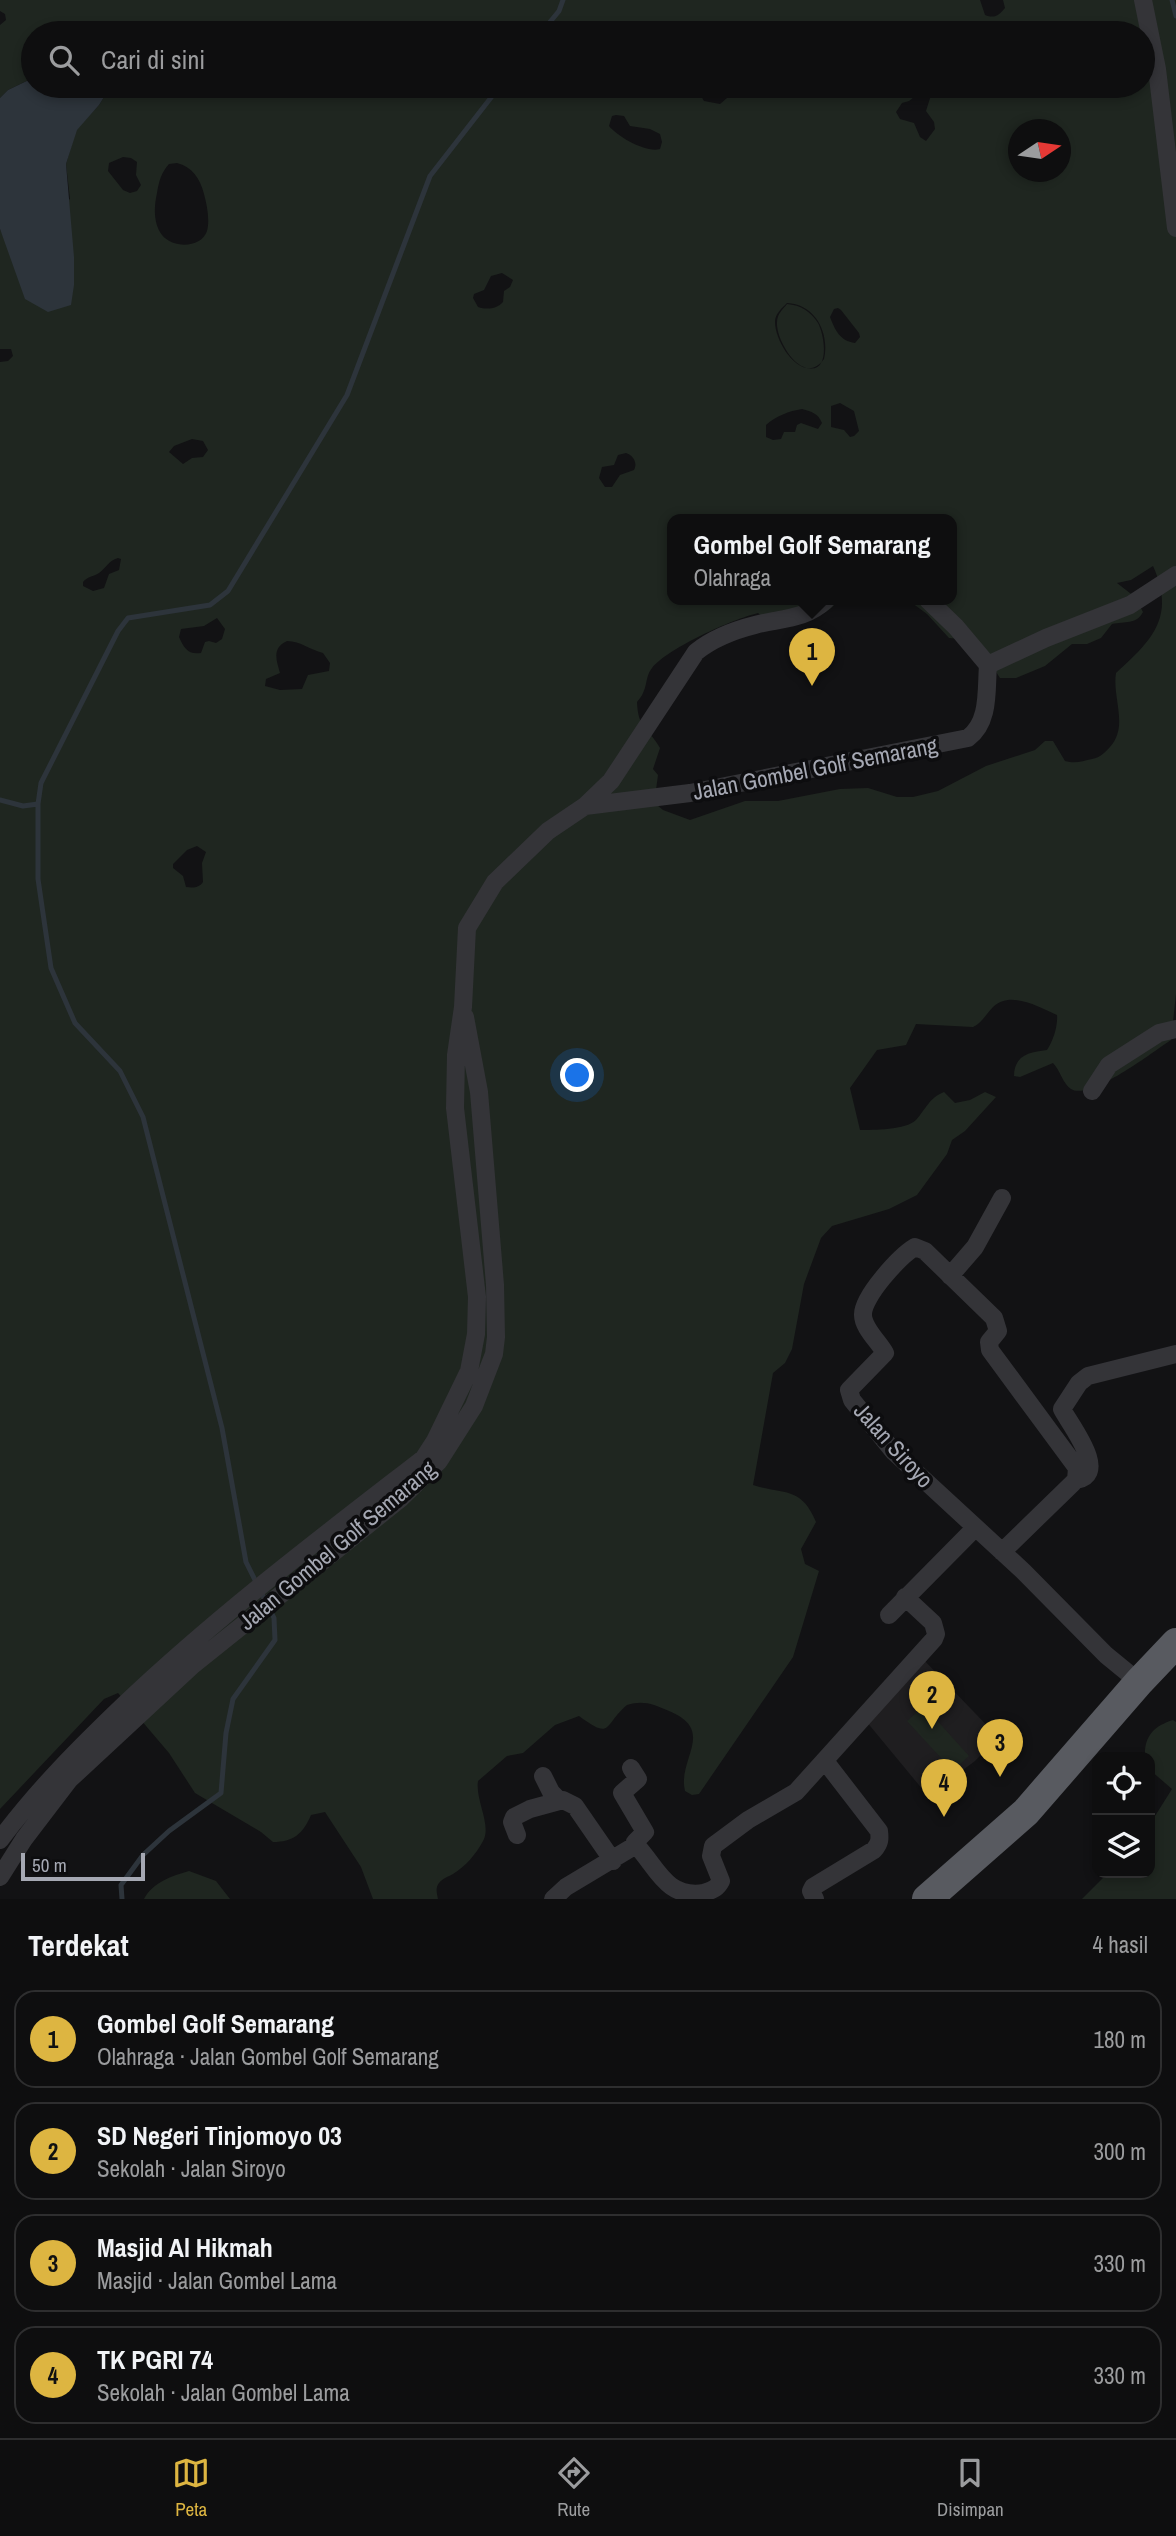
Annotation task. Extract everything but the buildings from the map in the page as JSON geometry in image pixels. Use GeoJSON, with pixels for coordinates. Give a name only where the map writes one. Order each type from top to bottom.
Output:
{"type":"FeatureCollection","features":[{"type":"Feature","properties":{"kind":"highway"},"geometry":{"type":"LineString","coordinates":[[928,1899],[1026,1812],[1176,1643]]}},
{"type":"Feature","properties":{"kind":"street"},"geometry":{"type":"LineString","coordinates":[[1143,0],[1147,21]]}},
{"type":"Feature","properties":{"kind":"street"},"geometry":{"type":"LineString","coordinates":[[1155,59],[1176,228]]}},
{"type":"Feature","properties":{"kind":"street"},"geometry":{"type":"LineString","coordinates":[[933,605],[956,627],[988,666],[1046,638],[1130,605],[1176,575]]}},
{"type":"Feature","properties":{"kind":"street","name":"Jalan Gombel Golf Semarang"},"geometry":{"type":"LineString","coordinates":[[0,1877],[24,1839],[69,1780],[194,1665],[400,1499],[439,1461],[474,1406],[477,1374],[477,1297],[455,1108],[469,922],[495,882],[509,867],[548,831],[585,806],[611,781],[696,652],[713,641],[754,625],[806,615],[819,605]]}},
{"type":"Feature","properties":{"kind":"street","name":"Jalan Gombel Golf Semarang"},"geometry":{"type":"LineString","coordinates":[[585,806],[690,793],[968,738],[983,719],[988,666]]}},
{"type":"Feature","properties":{"kind":"street","name":"Jalan Gombel Golf Semarang"},"geometry":{"type":"LineString","coordinates":[[0,1840],[54,1773],[200,1634],[424,1458],[477,1374],[494,1354],[495,1284],[479,1091],[463,1007]]}},
{"type":"Feature","properties":{"kind":"street"},"geometry":{"type":"LineString","coordinates":[[1092,1091],[1109,1065],[1159,1033],[1176,1028]]}},
{"type":"Feature","properties":{"kind":"street"},"geometry":{"type":"LineString","coordinates":[[461,1170],[484,1167]]}},
{"type":"Feature","properties":{"kind":"street"},"geometry":{"type":"LineString","coordinates":[[1002,1198],[975,1247],[950,1276],[994,1318],[998,1331],[989,1342],[990,1350],[1072,1458],[1077,1468],[1076,1480]]}},
{"type":"Feature","properties":{"kind":"street","name":"Jalan Siroyo"},"geometry":{"type":"LineString","coordinates":[[950,1276],[925,1251],[915,1247],[877,1286],[867,1302],[863,1316],[886,1353],[849,1390],[852,1400],[894,1452],[1002,1552],[1106,1654],[1139,1682]]}},
{"type":"Feature","properties":{"kind":"street"},"geometry":{"type":"LineString","coordinates":[[1002,1552],[1076,1480],[1082,1478],[1089,1467],[1089,1455],[1062,1409],[1079,1383],[1097,1372],[1176,1354]]}},
{"type":"Feature","properties":{"kind":"street"},"geometry":{"type":"LineString","coordinates":[[889,1615],[975,1528]]}},
{"type":"Feature","properties":{"kind":"street"},"geometry":{"type":"LineString","coordinates":[[253,1591],[263,1608]]}},
{"type":"Feature","properties":{"kind":"street"},"geometry":{"type":"LineString","coordinates":[[636,1845],[668,1889],[677,1896],[698,1896],[716,1888],[721,1881],[711,1856],[713,1846],[748,1820],[796,1791],[934,1639],[936,1634],[933,1623],[905,1597]]}},
{"type":"Feature","properties":{"kind":"street"},"geometry":{"type":"LineString","coordinates":[[815,1899],[811,1891],[813,1887],[874,1850],[880,1837],[879,1831],[825,1761]]}},
{"type":"Feature","properties":{"kind":"street"},"geometry":{"type":"LineString","coordinates":[[553,1899],[566,1887],[636,1845],[635,1842],[645,1832],[622,1793],[638,1779],[631,1768]]}},
{"type":"Feature","properties":{"kind":"street"},"geometry":{"type":"LineString","coordinates":[[543,1776],[551,1792],[560,1801]]}},
{"type":"Feature","properties":{"kind":"street"},"geometry":{"type":"LineString","coordinates":[[517,1835],[512,1822],[514,1817],[530,1809],[560,1801],[570,1802],[613,1861]]}},
{"type":"Feature","properties":{"kind":"shaded area"},"geometry":{"type":"Polygon","coordinates":[[[0,0],[980,0],[985,15],[992,17],[1005,8],[1003,0],[1176,0],[1176,994],[1171,1040],[1107,1082],[1080,1091],[1068,1087],[1053,1063],[1020,1077],[1014,1076],[1020,1059],[1047,1050],[1057,1024],[1057,1015],[1016,1000],[1000,1002],[973,1027],[916,1024],[906,1045],[877,1050],[850,1088],[860,1130],[905,1126],[916,1120],[931,1101],[944,1092],[955,1103],[970,1100],[985,1092],[996,1097],[965,1131],[952,1140],[947,1154],[917,1195],[889,1209],[832,1226],[821,1238],[804,1284],[792,1349],[785,1363],[773,1373],[753,1485],[798,1497],[810,1510],[816,1522],[801,1549],[805,1564],[819,1571],[793,1657],[699,1794],[692,1795],[685,1791],[684,1779],[693,1737],[691,1727],[669,1711],[648,1704],[627,1705],[603,1729],[579,1716],[555,1725],[523,1753],[507,1756],[478,1781],[486,1828],[483,1841],[466,1864],[439,1883],[438,1899],[373,1899],[361,1867],[325,1812],[311,1815],[296,1836],[273,1842],[195,1793],[169,1753],[118,1693],[104,1699],[0,1809],[0,362],[8,361],[13,356],[11,349],[0,349],[0,229],[5,240],[70,199],[66,164],[76,130],[103,98],[702,98],[704,101],[720,104],[727,98],[913,98],[902,103],[896,112],[900,119],[914,123],[920,137],[926,141],[935,129],[934,122],[926,111],[930,98],[1155,98],[1155,21],[21,21],[21,84],[8,90],[0,98],[0,25],[6,20],[5,14],[0,11],[0,0]],[[612,116],[609,126],[625,139],[647,149],[660,149],[660,134],[650,129],[630,126],[624,116],[612,116]],[[123,157],[109,163],[108,171],[123,190],[130,193],[137,191],[141,185],[136,175],[137,162],[123,157]],[[177,163],[169,164],[160,181],[155,203],[156,220],[159,230],[167,239],[179,244],[193,244],[204,237],[207,231],[208,212],[195,174],[177,163]],[[502,273],[491,276],[484,290],[474,294],[473,298],[478,307],[488,309],[501,304],[504,291],[510,287],[513,280],[502,273]],[[787,303],[781,309],[776,316],[776,331],[785,351],[800,365],[808,368],[816,366],[824,359],[825,339],[813,314],[787,303]],[[834,309],[830,317],[839,334],[845,340],[855,343],[860,337],[859,333],[841,310],[834,309]],[[840,403],[831,406],[831,427],[844,430],[850,437],[854,436],[859,431],[854,411],[840,403]],[[802,409],[783,414],[766,425],[766,437],[781,439],[784,432],[795,432],[797,425],[801,423],[818,429],[822,423],[817,415],[802,409]],[[192,439],[174,446],[169,452],[183,464],[192,458],[203,457],[208,450],[203,441],[192,439]],[[626,453],[618,455],[614,465],[602,467],[599,478],[605,487],[612,487],[620,475],[634,470],[633,457],[626,453]],[[667,514],[667,605],[834,605],[823,613],[804,618],[764,618],[758,613],[747,616],[686,643],[652,668],[637,702],[639,718],[660,748],[653,769],[658,775],[657,805],[690,820],[745,801],[778,801],[840,789],[868,788],[897,797],[913,797],[938,791],[986,766],[1035,750],[1045,741],[1053,741],[1065,761],[1079,762],[1098,757],[1116,739],[1118,730],[1116,673],[1150,638],[1161,614],[1162,600],[1153,566],[1131,580],[1117,583],[1135,597],[1143,612],[1137,619],[1112,624],[1101,638],[1087,644],[1072,644],[1045,666],[1016,678],[1000,678],[975,640],[949,638],[915,605],[957,605],[957,514],[667,514]],[[121,559],[110,562],[99,573],[85,580],[83,586],[93,591],[104,588],[109,574],[119,570],[121,559]],[[217,618],[204,626],[181,629],[179,637],[187,650],[201,653],[205,642],[216,643],[222,639],[225,629],[217,618]],[[292,641],[282,644],[277,651],[280,673],[266,679],[265,686],[280,690],[302,689],[308,675],[329,671],[330,663],[323,653],[292,641]],[[197,846],[187,850],[173,864],[173,868],[183,876],[186,887],[198,886],[203,882],[202,863],[206,852],[197,846]]]}},
{"type":"Feature","properties":{"kind":"shaded area"},"geometry":{"type":"Polygon","coordinates":[[[21,84],[21,98],[103,98],[77,130],[66,164],[74,257],[71,305],[48,312],[25,299],[0,229],[0,98],[8,90],[21,84]]]}},
{"type":"Feature","properties":{"kind":"shaded area"},"geometry":{"type":"Polygon","coordinates":[[[787,304],[805,310],[818,323],[823,337],[824,354],[819,366],[813,369],[794,360],[781,341],[777,319],[787,304]]]}},
{"type":"Feature","properties":{"kind":"shaded area"},"geometry":{"type":"Polygon","coordinates":[[[921,1657],[998,1737],[975,1761],[928,1796],[866,1721],[921,1657]]]}},
{"type":"Feature","properties":{"kind":"shaded area"},"geometry":{"type":"Polygon","coordinates":[[[924,1706],[969,1756],[953,1771],[907,1721],[924,1706]]]}},
{"type":"Feature","properties":{"kind":"shaded area"},"geometry":{"type":"Polygon","coordinates":[[[1173,1720],[1176,1722],[1176,1899],[1082,1899],[1103,1878],[1155,1878],[1155,1816],[1172,1789],[1155,1774],[1155,1752],[1145,1750],[1148,1738],[1160,1725],[1173,1720]]]}},
{"type":"Feature","properties":{"kind":"shaded area"},"geometry":{"type":"Polygon","coordinates":[[[189,1871],[216,1881],[230,1899],[144,1899],[158,1884],[189,1871]]]}},
{"type":"Feature","properties":{"kind":"waterway"},"geometry":{"type":"LineString","coordinates":[[551,21],[563,0]]}},
{"type":"Feature","properties":{"kind":"waterway"},"geometry":{"type":"LineString","coordinates":[[1172,0],[1176,16]]}},
{"type":"Feature","properties":{"kind":"waterway"},"geometry":{"type":"LineString","coordinates":[[122,1899],[121,1885],[143,1855],[169,1831],[221,1793],[226,1733],[233,1699],[275,1640],[274,1618],[246,1562],[222,1428],[143,1117],[120,1071],[75,1023],[51,968],[38,879],[38,804],[41,783],[118,631],[128,618],[210,605],[228,591],[347,395],[430,176],[491,98]]}},
{"type":"Feature","properties":{"kind":"waterway"},"geometry":{"type":"LineString","coordinates":[[0,800],[23,806],[38,804]]}},
{"type":"Feature","properties":{"kind":"place","name":"Gombel Golf Semarang"},"geometry":{"type":"Point","coordinates":[812,686]}},
{"type":"Feature","properties":{"kind":"place","name":"SD Negeri Tinjomoyo 03"},"geometry":{"type":"Point","coordinates":[932,1729]}},
{"type":"Feature","properties":{"kind":"place","name":"Masjid Al Hikmah"},"geometry":{"type":"Point","coordinates":[1000,1777]}},
{"type":"Feature","properties":{"kind":"place","name":"TK PGRI 74"},"geometry":{"type":"Point","coordinates":[944,1817]}}]}
